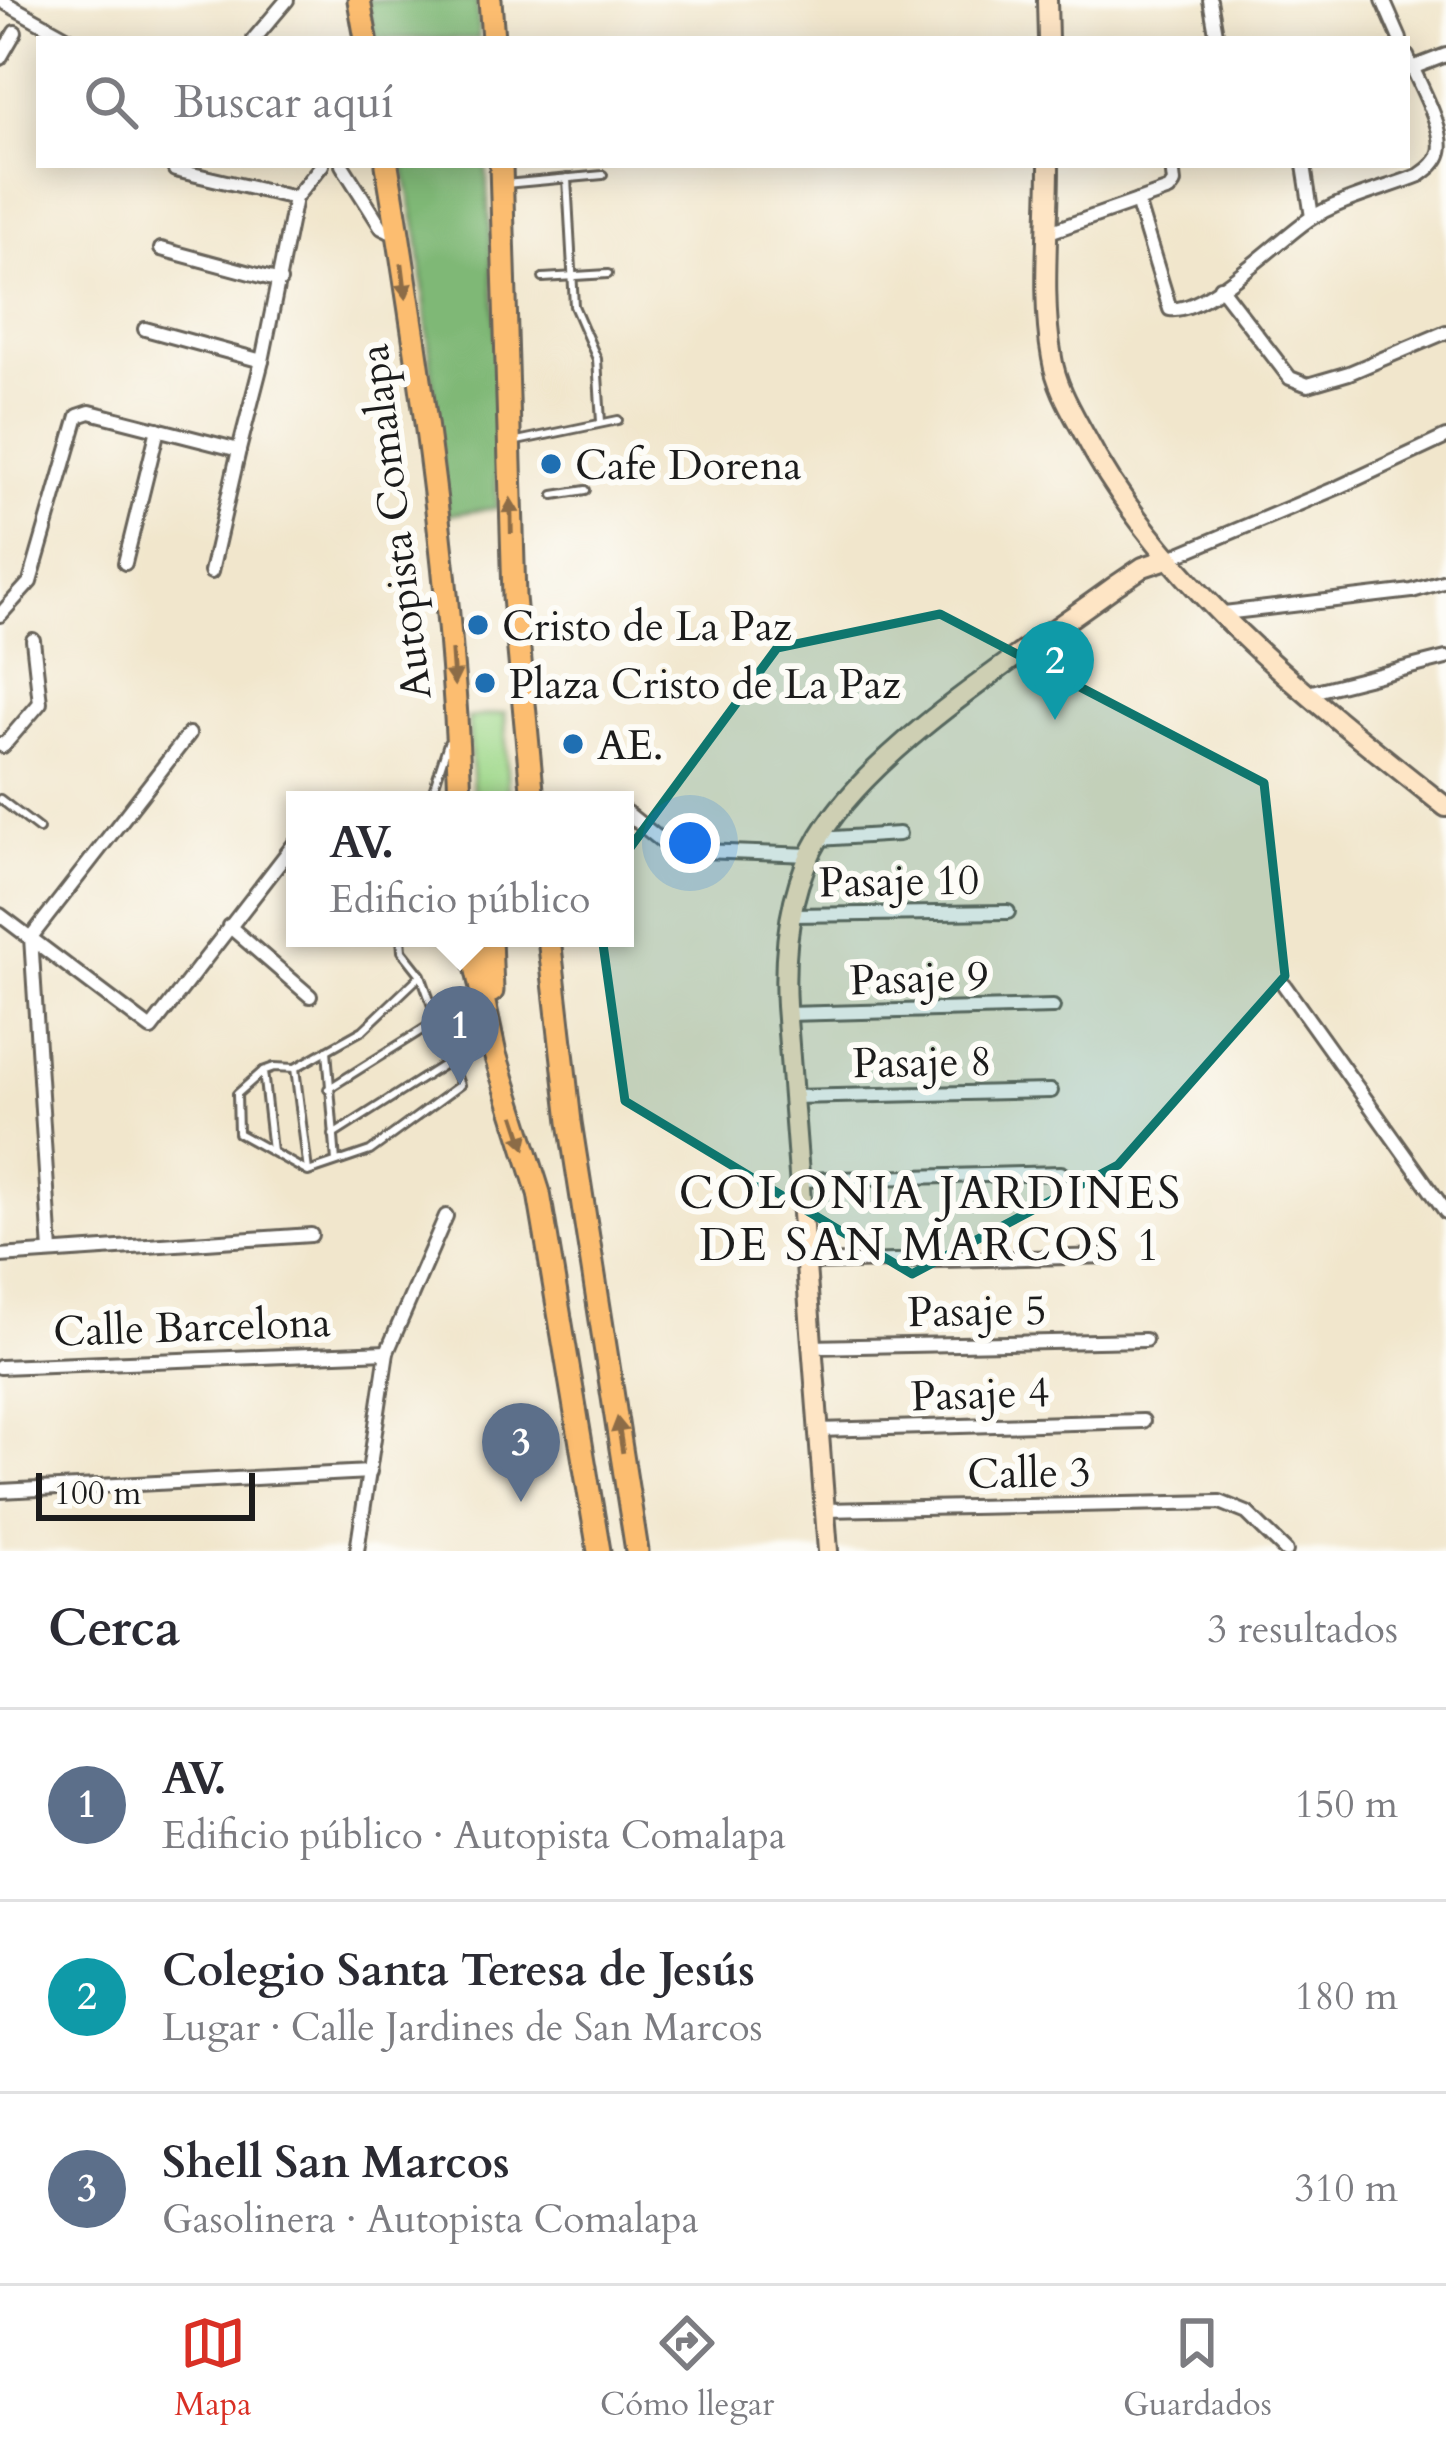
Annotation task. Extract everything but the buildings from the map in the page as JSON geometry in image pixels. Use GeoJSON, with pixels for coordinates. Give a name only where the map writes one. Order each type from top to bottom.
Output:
{"type":"FeatureCollection","features":[{"type":"Feature","properties":{"kind":"highway"},"geometry":{"type":"LineString","coordinates":[[490,0],[493,36]]}},
{"type":"Feature","properties":{"kind":"highway","name":"Autopista Comalapa"},"geometry":{"type":"LineString","coordinates":[[387,168],[440,544],[463,791]]}},
{"type":"Feature","properties":{"kind":"highway"},"geometry":{"type":"LineString","coordinates":[[501,174],[514,596],[529,791]]}},
{"type":"Feature","properties":{"kind":"highway"},"geometry":{"type":"LineString","coordinates":[[472,947],[495,1054],[539,1193],[599,1551]]}},
{"type":"Feature","properties":{"kind":"highway"},"geometry":{"type":"LineString","coordinates":[[490,947],[495,1054]]}},
{"type":"Feature","properties":{"kind":"highway"},"geometry":{"type":"LineString","coordinates":[[548,947],[570,1122],[638,1551]]}},
{"type":"Feature","properties":{"kind":"main road"},"geometry":{"type":"LineString","coordinates":[[1047,0],[1048,36]]}},
{"type":"Feature","properties":{"kind":"main road"},"geometry":{"type":"LineString","coordinates":[[1049,168],[1052,361],[1064,397],[1100,465],[1170,558],[1304,694],[1446,807]]}},
{"type":"Feature","properties":{"kind":"main road"},"geometry":{"type":"LineString","coordinates":[[828,1551],[784,964],[792,915],[815,847],[837,812],[935,718],[1115,586],[1144,567],[1170,558]]}},
{"type":"Feature","properties":{"kind":"street"},"geometry":{"type":"LineString","coordinates":[[0,0],[65,36]]}},
{"type":"Feature","properties":{"kind":"street"},"geometry":{"type":"LineString","coordinates":[[257,36],[287,0]]}},
{"type":"Feature","properties":{"kind":"street"},"geometry":{"type":"LineString","coordinates":[[1210,0],[1216,36]]}},
{"type":"Feature","properties":{"kind":"street"},"geometry":{"type":"LineString","coordinates":[[1384,0],[1399,36]]}},
{"type":"Feature","properties":{"kind":"street"},"geometry":{"type":"LineString","coordinates":[[0,58],[15,32]]}},
{"type":"Feature","properties":{"kind":"street"},"geometry":{"type":"LineString","coordinates":[[1137,201],[1170,309],[1186,308],[1312,217],[1433,166],[1441,150],[1439,132],[1410,62],[1446,55]]}},
{"type":"Feature","properties":{"kind":"street"},"geometry":{"type":"LineString","coordinates":[[211,572],[295,198],[320,168]]}},
{"type":"Feature","properties":{"kind":"street"},"geometry":{"type":"LineString","coordinates":[[344,168],[382,228],[398,236]]}},
{"type":"Feature","properties":{"kind":"street"},"geometry":{"type":"LineString","coordinates":[[1049,232],[1169,190],[1174,183],[1172,168]]}},
{"type":"Feature","properties":{"kind":"street"},"geometry":{"type":"LineString","coordinates":[[1304,168],[1312,217]]}},
{"type":"Feature","properties":{"kind":"street"},"geometry":{"type":"LineString","coordinates":[[175,170],[295,198]]}},
{"type":"Feature","properties":{"kind":"street"},"geometry":{"type":"LineString","coordinates":[[161,249],[280,281]]}},
{"type":"Feature","properties":{"kind":"street"},"geometry":{"type":"LineString","coordinates":[[1220,287],[1290,379],[1308,385],[1446,332]]}},
{"type":"Feature","properties":{"kind":"street"},"geometry":{"type":"LineString","coordinates":[[145,328],[262,361]]}},
{"type":"Feature","properties":{"kind":"street"},"geometry":{"type":"LineString","coordinates":[[0,615],[31,582],[78,416],[90,412],[239,450]]}},
{"type":"Feature","properties":{"kind":"street"},"geometry":{"type":"LineString","coordinates":[[124,563],[158,429]]}},
{"type":"Feature","properties":{"kind":"street"},"geometry":{"type":"LineString","coordinates":[[1170,558],[1339,488],[1446,436]]}},
{"type":"Feature","properties":{"kind":"street"},"geometry":{"type":"LineString","coordinates":[[1224,614],[1412,591],[1446,581]]}},
{"type":"Feature","properties":{"kind":"street"},"geometry":{"type":"LineString","coordinates":[[0,744],[40,704],[33,640]]}},
{"type":"Feature","properties":{"kind":"street"},"geometry":{"type":"LineString","coordinates":[[1304,694],[1446,658]]}},
{"type":"Feature","properties":{"kind":"street"},"geometry":{"type":"LineString","coordinates":[[51,1252],[31,937],[189,734]]}},
{"type":"Feature","properties":{"kind":"street"},"geometry":{"type":"LineString","coordinates":[[634,819],[673,850],[815,847],[899,834]]}},
{"type":"Feature","properties":{"kind":"street"},"geometry":{"type":"LineString","coordinates":[[0,915],[151,1029],[286,854]]}},
{"type":"Feature","properties":{"kind":"street","name":"Pasaje 10"},"geometry":{"type":"LineString","coordinates":[[792,915],[1008,912]]}},
{"type":"Feature","properties":{"kind":"street"},"geometry":{"type":"LineString","coordinates":[[229,926],[310,996]]}},
{"type":"Feature","properties":{"kind":"street"},"geometry":{"type":"LineString","coordinates":[[1284,985],[1446,1212]]}},
{"type":"Feature","properties":{"kind":"street","name":"Pasaje 9"},"geometry":{"type":"LineString","coordinates":[[787,1014],[1053,1007]]}},
{"type":"Feature","properties":{"kind":"street","name":"Pasaje 8"},"geometry":{"type":"LineString","coordinates":[[793,1097],[1052,1091]]}},
{"type":"Feature","properties":{"kind":"street"},"geometry":{"type":"LineString","coordinates":[[799,1180],[1061,1173]]}},
{"type":"Feature","properties":{"kind":"street"},"geometry":{"type":"LineString","coordinates":[[357,1551],[387,1352],[446,1216]]}},
{"type":"Feature","properties":{"kind":"street"},"geometry":{"type":"LineString","coordinates":[[0,1256],[311,1235]]}},
{"type":"Feature","properties":{"kind":"street"},"geometry":{"type":"LineString","coordinates":[[805,1263],[1114,1256]]}},
{"type":"Feature","properties":{"kind":"street","name":"Pasaje 5"},"geometry":{"type":"LineString","coordinates":[[810,1347],[1144,1340]]}},
{"type":"Feature","properties":{"kind":"street","name":"Calle Barcelona"},"geometry":{"type":"LineString","coordinates":[[0,1367],[387,1352]]}},
{"type":"Feature","properties":{"kind":"street","name":"Pasaje 4"},"geometry":{"type":"LineString","coordinates":[[818,1430],[1143,1421]]}},
{"type":"Feature","properties":{"kind":"street"},"geometry":{"type":"LineString","coordinates":[[0,1491],[370,1472]]}},
{"type":"Feature","properties":{"kind":"street","name":"Calle 3"},"geometry":{"type":"LineString","coordinates":[[824,1510],[1196,1502],[1235,1506],[1286,1551]]}},
{"type":"Feature","properties":{"kind":"lane"},"geometry":{"type":"LineString","coordinates":[[501,174],[603,175]]}},
{"type":"Feature","properties":{"kind":"lane"},"geometry":{"type":"LineString","coordinates":[[567,178],[574,306],[597,359],[601,422]]}},
{"type":"Feature","properties":{"kind":"lane"},"geometry":{"type":"LineString","coordinates":[[543,278],[608,274]]}},
{"type":"Feature","properties":{"kind":"lane"},"geometry":{"type":"LineString","coordinates":[[597,359],[608,357]]}},
{"type":"Feature","properties":{"kind":"lane"},"geometry":{"type":"LineString","coordinates":[[510,442],[618,420]]}},
{"type":"Feature","properties":{"kind":"lane"},"geometry":{"type":"LineString","coordinates":[[554,495],[586,490]]}},
{"type":"Feature","properties":{"kind":"lane"},"geometry":{"type":"LineString","coordinates":[[433,791],[457,716]]}},
{"type":"Feature","properties":{"kind":"lane"},"geometry":{"type":"LineString","coordinates":[[0,799],[39,829]]}},
{"type":"Feature","properties":{"kind":"lane"},"geometry":{"type":"LineString","coordinates":[[402,947],[422,975],[460,1085],[370,1151],[308,1172],[236,1129],[237,1094],[262,1071],[295,1067],[363,1030],[422,975]]}},
{"type":"Feature","properties":{"kind":"lane"},"geometry":{"type":"LineString","coordinates":[[328,1089],[438,1020]]}},
{"type":"Feature","properties":{"kind":"lane"},"geometry":{"type":"LineString","coordinates":[[327,1050],[336,1162]]}},
{"type":"Feature","properties":{"kind":"lane"},"geometry":{"type":"LineString","coordinates":[[333,1136],[451,1060]]}},
{"type":"Feature","properties":{"kind":"lane"},"geometry":{"type":"LineString","coordinates":[[295,1067],[308,1172]]}},
{"type":"Feature","properties":{"kind":"lane"},"geometry":{"type":"LineString","coordinates":[[262,1071],[272,1153]]}},
{"type":"Feature","properties":{"kind":"highlighted area"},"geometry":{"type":"Polygon","coordinates":[[[940,614],[1264,783],[1285,976],[1118,1165],[912,1274],[625,1101],[596,894],[777,648],[940,614]]]}},
{"type":"Feature","properties":{"kind":"green space"},"geometry":{"type":"Polygon","coordinates":[[[367,0],[477,0],[479,36],[374,36],[367,0]]]}},
{"type":"Feature","properties":{"kind":"green space"},"geometry":{"type":"Polygon","coordinates":[[[404,168],[486,168],[496,337],[497,508],[446,515],[418,237],[404,168]]]}},
{"type":"Feature","properties":{"kind":"green space"},"geometry":{"type":"Polygon","coordinates":[[[505,713],[508,791],[473,791],[468,718],[505,713]]]}},
{"type":"Feature","properties":{"kind":"place","name":"Cafe Dorena"},"geometry":{"type":"Point","coordinates":[551,464]}},
{"type":"Feature","properties":{"kind":"place","name":"Cristo de La Paz"},"geometry":{"type":"Point","coordinates":[478,625]}},
{"type":"Feature","properties":{"kind":"place","name":"Plaza Cristo de La Paz"},"geometry":{"type":"Point","coordinates":[485,683]}},
{"type":"Feature","properties":{"kind":"place","name":"Colegio Santa Teresa de Jesús"},"geometry":{"type":"Point","coordinates":[1055,720]}},
{"type":"Feature","properties":{"kind":"place","name":"AE."},"geometry":{"type":"Point","coordinates":[573,744]}},
{"type":"Feature","properties":{"kind":"place","name":"AV."},"geometry":{"type":"Point","coordinates":[460,1085]}},
{"type":"Feature","properties":{"kind":"place","name":"Shell San Marcos"},"geometry":{"type":"Point","coordinates":[521,1502]}},
{"type":"Feature","properties":{"kind":"district","name":"COLONIA JARDINES DE SAN MARCOS 1"},"geometry":{"type":"Point","coordinates":[931,1218]}}]}
